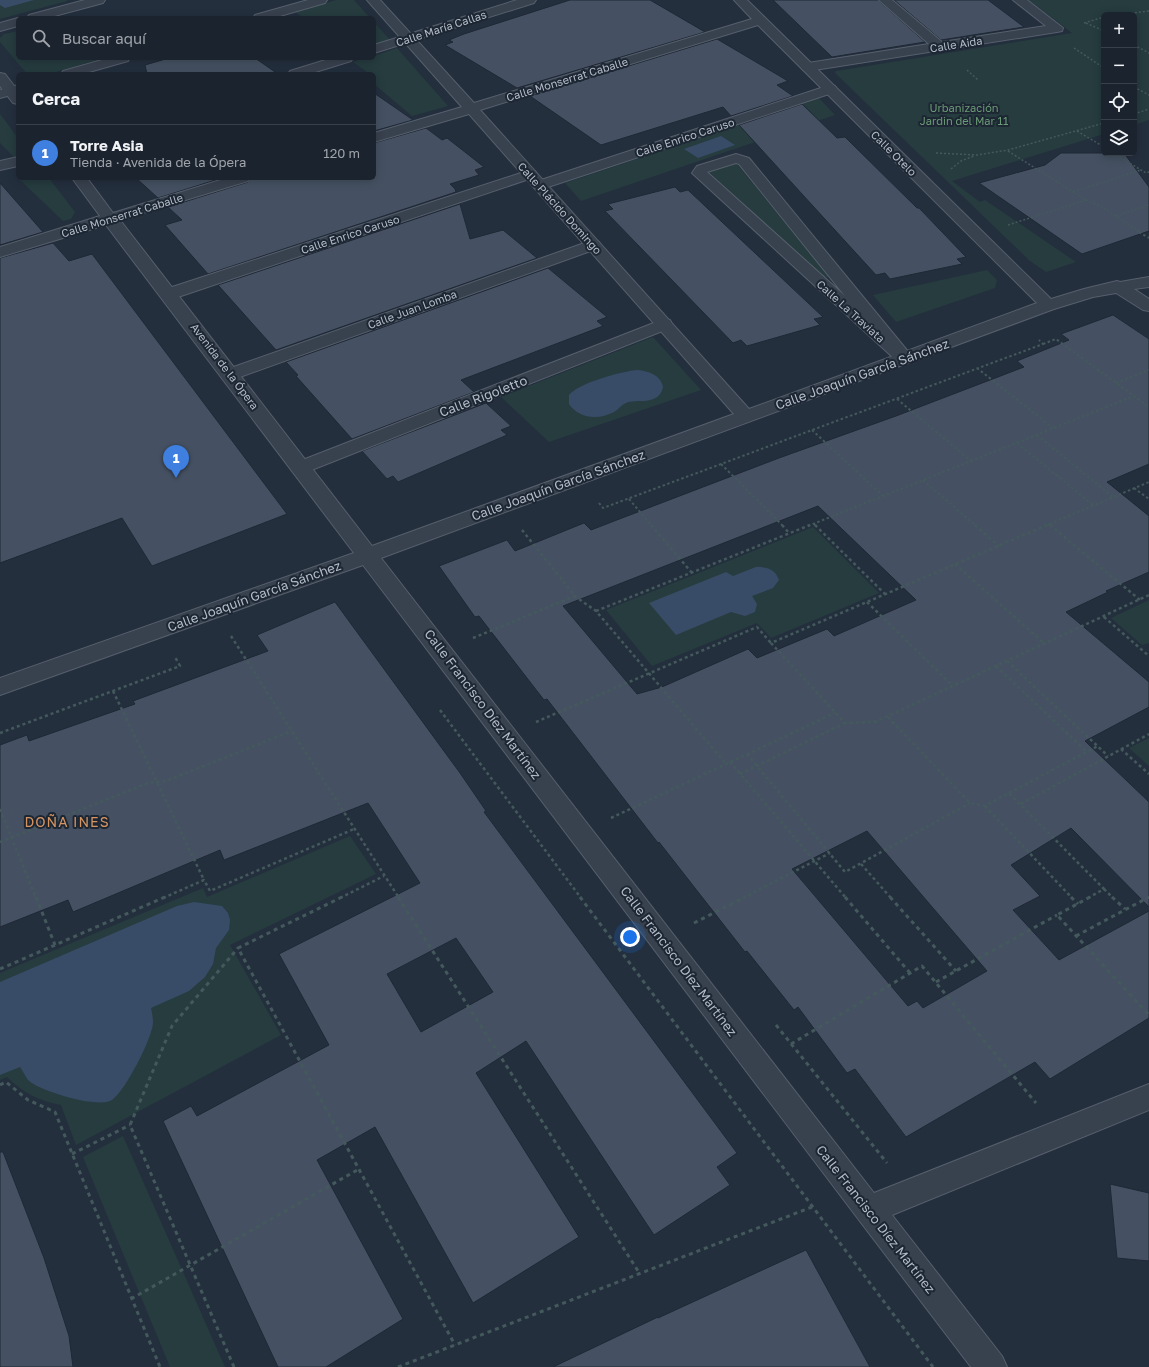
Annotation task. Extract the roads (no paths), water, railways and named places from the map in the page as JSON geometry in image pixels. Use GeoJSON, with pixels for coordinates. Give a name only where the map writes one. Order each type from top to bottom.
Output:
{"type":"FeatureCollection","features":[{"type":"Feature","properties":{"kind":"street"},"geometry":{"type":"LineString","coordinates":[[40,16],[99,0]]}},
{"type":"Feature","properties":{"kind":"street"},"geometry":{"type":"LineString","coordinates":[[266,16],[320,0]]}},
{"type":"Feature","properties":{"kind":"street","name":"Calle Plácido Domingo"},"geometry":{"type":"LineString","coordinates":[[373,0],[746,416]]}},
{"type":"Feature","properties":{"kind":"street","name":"Calle María Callas"},"geometry":{"type":"LineString","coordinates":[[376,48],[530,0]]}},
{"type":"Feature","properties":{"kind":"street","name":"Calle Otelo"},"geometry":{"type":"LineString","coordinates":[[740,0],[1048,306]]}},
{"type":"Feature","properties":{"kind":"street"},"geometry":{"type":"LineString","coordinates":[[885,0],[940,47]]}},
{"type":"Feature","properties":{"kind":"street","name":"Calle Aida"},"geometry":{"type":"LineString","coordinates":[[808,67],[1057,28],[1019,0]]}},
{"type":"Feature","properties":{"kind":"street","name":"Calle Monserrat Caballe"},"geometry":{"type":"LineString","coordinates":[[376,137],[761,20]]}},
{"type":"Feature","properties":{"kind":"street"},"geometry":{"type":"LineString","coordinates":[[0,27],[16,23]]}},
{"type":"Feature","properties":{"kind":"street"},"geometry":{"type":"LineString","coordinates":[[75,72],[116,60]]}},
{"type":"Feature","properties":{"kind":"street"},"geometry":{"type":"LineString","coordinates":[[301,72],[340,60]]}},
{"type":"Feature","properties":{"kind":"street"},"geometry":{"type":"LineString","coordinates":[[0,77],[12,93]]}},
{"type":"Feature","properties":{"kind":"street","name":"Calle Enrico Caruso"},"geometry":{"type":"LineString","coordinates":[[169,294],[830,89]]}},
{"type":"Feature","properties":{"kind":"street","name":"Calle La Traviata"},"geometry":{"type":"LineString","coordinates":[[731,159],[741,159],[744,161],[904,358],[700,174],[699,171],[731,159]]}},
{"type":"Feature","properties":{"kind":"street"},"geometry":{"type":"LineString","coordinates":[[0,166],[16,162]]}},
{"type":"Feature","properties":{"kind":"street","name":"Avenida de la Ópera"},"geometry":{"type":"LineString","coordinates":[[81,180],[369,555]]}},
{"type":"Feature","properties":{"kind":"street","name":"Calle Monserrat Caballe"},"geometry":{"type":"LineString","coordinates":[[0,252],[236,180]]}},
{"type":"Feature","properties":{"kind":"street","name":"Calle Juan Lomba"},"geometry":{"type":"LineString","coordinates":[[231,374],[593,245]]}},
{"type":"Feature","properties":{"kind":"street","name":"Calle Joaquín García Sánchez"},"geometry":{"type":"LineString","coordinates":[[0,688],[369,555],[1048,306],[1090,292],[1117,286],[1149,282]]}},
{"type":"Feature","properties":{"kind":"street"},"geometry":{"type":"LineString","coordinates":[[1117,286],[1149,306]]}},
{"type":"Feature","properties":{"kind":"street","name":"Calle Rigoletto"},"geometry":{"type":"LineString","coordinates":[[302,467],[664,324]]}},
{"type":"Feature","properties":{"kind":"street","name":"Calle Francisco Díez Martínez"},"geometry":{"type":"LineString","coordinates":[[369,555],[869,1210],[991,1367]]}},
{"type":"Feature","properties":{"kind":"street"},"geometry":{"type":"LineString","coordinates":[[869,1210],[1149,1097]]}},
{"type":"Feature","properties":{"kind":"water"},"geometry":{"type":"Polygon","coordinates":[[[0,0],[34,0],[5,8],[0,5],[0,0]]]}},
{"type":"Feature","properties":{"kind":"water"},"geometry":{"type":"Polygon","coordinates":[[[721,136],[735,145],[698,158],[684,149],[721,136]]]}},
{"type":"Feature","properties":{"kind":"water"},"geometry":{"type":"Polygon","coordinates":[[[638,370],[654,374],[662,383],[663,387],[661,393],[652,400],[630,402],[624,404],[608,415],[596,417],[590,417],[578,413],[569,404],[569,395],[582,386],[612,375],[638,370]]]}},
{"type":"Feature","properties":{"kind":"water"},"geometry":{"type":"Polygon","coordinates":[[[756,567],[770,569],[775,573],[779,580],[773,588],[752,596],[757,604],[755,612],[745,616],[731,612],[676,635],[649,603],[726,572],[733,576],[756,567]]]}},
{"type":"Feature","properties":{"kind":"water"},"geometry":{"type":"Polygon","coordinates":[[[194,902],[222,906],[228,913],[230,920],[229,930],[216,948],[213,964],[205,977],[189,991],[151,1008],[153,1023],[148,1041],[124,1086],[112,1100],[105,1102],[83,1101],[56,1094],[28,1080],[20,1067],[0,1075],[0,982],[177,906],[194,902]]]}},
{"type":"Feature","properties":{"kind":"place","name":"Torre Asia"},"geometry":{"type":"Point","coordinates":[176,478]}},
{"type":"Feature","properties":{"kind":"district","name":"DOÑA INES"},"geometry":{"type":"Point","coordinates":[67,821]}},
{"type":"Feature","properties":{"kind":"park label","name":"Urbanización Jardin del Mar 11"},"geometry":{"type":"Point","coordinates":[964,113]}}]}
